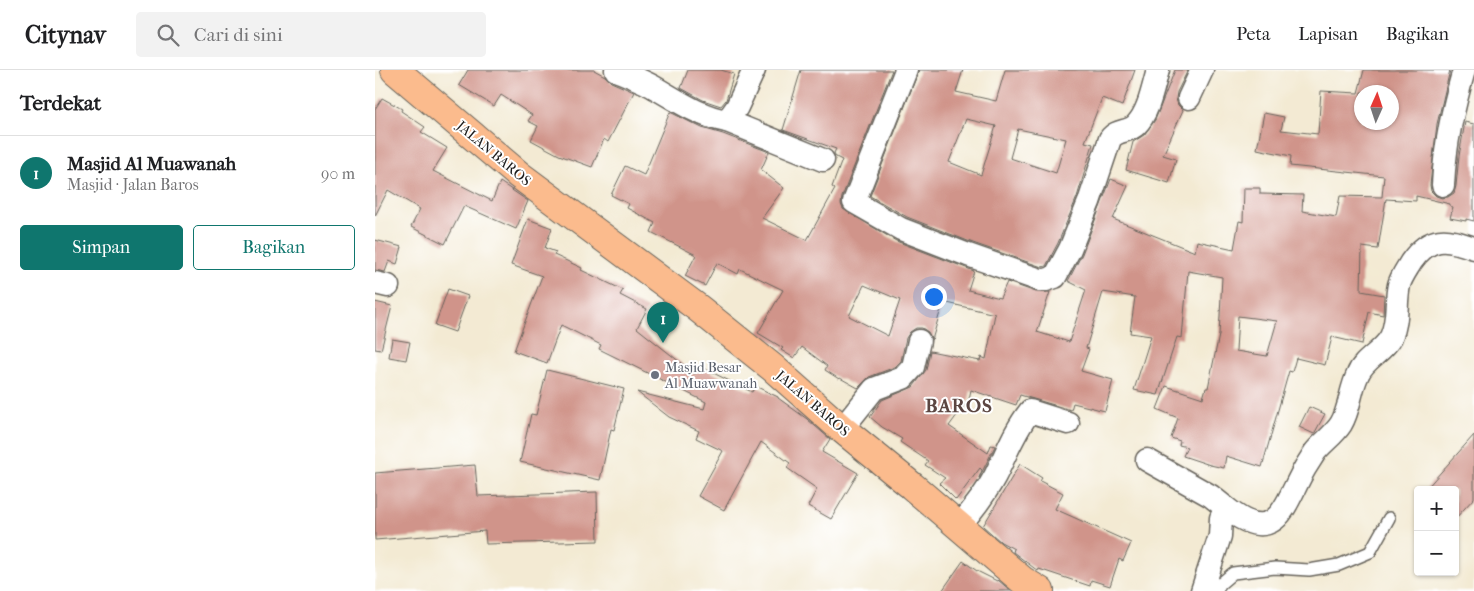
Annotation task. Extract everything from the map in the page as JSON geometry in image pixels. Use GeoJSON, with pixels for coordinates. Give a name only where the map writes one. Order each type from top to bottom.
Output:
{"type":"FeatureCollection","features":[{"type":"Feature","properties":{"kind":"main road","name":"JALAN BAROS"},"geometry":{"type":"LineString","coordinates":[[395,70],[519,175],[698,308],[773,368],[958,527],[1022,580],[1040,591]]}},
{"type":"Feature","properties":{"kind":"street"},"geometry":{"type":"LineString","coordinates":[[616,70],[650,85],[699,112],[727,121],[823,160]]}},
{"type":"Feature","properties":{"kind":"street"},"geometry":{"type":"LineString","coordinates":[[727,121],[737,107],[754,70]]}},
{"type":"Feature","properties":{"kind":"street"},"geometry":{"type":"LineString","coordinates":[[906,70],[854,202],[901,229],[1025,276],[1047,280],[1057,274],[1069,249],[1089,202],[1110,139],[1117,132],[1129,129],[1140,120],[1145,111],[1158,70]]}},
{"type":"Feature","properties":{"kind":"street"},"geometry":{"type":"LineString","coordinates":[[1189,98],[1202,70]]}},
{"type":"Feature","properties":{"kind":"street"},"geometry":{"type":"LineString","coordinates":[[1443,185],[1448,131],[1467,72]]}},
{"type":"Feature","properties":{"kind":"street"},"geometry":{"type":"LineString","coordinates":[[1147,460],[1211,496],[1241,518],[1257,524],[1269,522],[1279,516],[1289,503],[1305,468],[1316,451],[1341,424],[1361,367],[1378,354],[1389,341],[1395,325],[1399,286],[1413,259],[1425,245],[1434,241],[1456,242],[1474,248]]}},
{"type":"Feature","properties":{"kind":"street"},"geometry":{"type":"LineString","coordinates":[[842,429],[875,389],[903,378],[913,368],[919,341]]}},
{"type":"Feature","properties":{"kind":"street"},"geometry":{"type":"LineString","coordinates":[[958,527],[978,503],[994,478],[1023,420],[1030,411],[1068,423]]}},
{"type":"Feature","properties":{"kind":"street"},"geometry":{"type":"LineString","coordinates":[[1202,591],[1221,536],[1221,518],[1226,508]]}},
{"type":"Feature","properties":{"kind":"lane"},"geometry":{"type":"LineString","coordinates":[[1217,591],[1220,584],[1233,573],[1275,568],[1309,570],[1339,565],[1370,552],[1389,518]]}},
{"type":"Feature","properties":{"kind":"building"},"geometry":{"type":"Polygon","coordinates":[[[468,70],[594,70],[611,82],[634,92],[608,142],[604,139],[592,167],[559,155],[531,140],[538,126],[528,121],[532,115],[501,95],[494,106],[459,85],[468,70]]]}},
{"type":"Feature","properties":{"kind":"building"},"geometry":{"type":"Polygon","coordinates":[[[688,70],[721,70],[734,74],[726,100],[721,106],[703,100],[681,88],[688,70]]]}},
{"type":"Feature","properties":{"kind":"building"},"geometry":{"type":"Polygon","coordinates":[[[801,70],[892,70],[842,197],[841,204],[843,209],[896,241],[974,271],[968,290],[1000,298],[1007,282],[1036,292],[1050,292],[1037,332],[1069,342],[1086,290],[1068,281],[1082,254],[1111,179],[1128,186],[1113,219],[1195,252],[1197,241],[1234,249],[1239,221],[1243,222],[1244,188],[1260,188],[1260,194],[1303,195],[1302,211],[1336,217],[1340,196],[1382,197],[1384,176],[1290,166],[1291,156],[1257,149],[1264,113],[1284,117],[1281,130],[1318,134],[1321,91],[1354,93],[1354,130],[1399,130],[1399,85],[1360,85],[1364,70],[1450,70],[1437,124],[1430,185],[1431,191],[1436,196],[1442,198],[1454,193],[1465,122],[1474,124],[1474,221],[1450,218],[1453,207],[1450,204],[1416,196],[1416,201],[1386,199],[1378,249],[1362,247],[1361,291],[1384,295],[1383,315],[1369,312],[1362,344],[1332,337],[1325,365],[1296,358],[1292,372],[1289,371],[1262,467],[1226,456],[1224,468],[1183,456],[1187,447],[1179,445],[1180,441],[1171,438],[1178,418],[1157,409],[1166,386],[1203,398],[1206,388],[1208,388],[1219,335],[1222,277],[1188,271],[1182,338],[1177,337],[1158,395],[1134,390],[1151,336],[1130,333],[1135,297],[1103,292],[1086,348],[1089,349],[1081,371],[1113,380],[1105,411],[1073,403],[1071,410],[1020,395],[1016,405],[971,390],[969,399],[949,426],[988,453],[991,445],[995,446],[979,478],[982,470],[980,468],[956,500],[939,483],[945,478],[925,465],[928,461],[900,442],[902,439],[870,417],[882,400],[913,387],[926,370],[930,351],[980,361],[981,357],[986,359],[995,314],[943,302],[932,340],[928,332],[922,328],[916,328],[906,338],[901,361],[895,367],[869,377],[858,388],[825,370],[827,366],[802,347],[794,358],[781,350],[783,348],[758,333],[783,290],[740,269],[738,274],[717,263],[705,286],[685,276],[696,255],[651,232],[655,223],[627,208],[629,204],[611,195],[625,166],[644,175],[670,112],[702,128],[769,152],[761,170],[784,188],[762,218],[807,240],[835,189],[832,187],[842,160],[836,157],[834,153],[836,149],[783,130],[801,70]],[[864,285],[849,316],[888,336],[900,300],[864,285]],[[1238,316],[1236,351],[1267,356],[1277,321],[1238,316]]]}},
{"type":"Feature","properties":{"kind":"building"},"geometry":{"type":"Polygon","coordinates":[[[919,70],[963,70],[956,92],[996,101],[1005,70],[1135,70],[1122,106],[1102,98],[1085,142],[1093,144],[1077,197],[1058,243],[1046,266],[1042,267],[973,243],[907,217],[870,196],[919,70]],[[966,119],[949,162],[981,175],[996,126],[966,119]],[[1018,129],[1010,158],[1056,173],[1066,139],[1018,129]]]}},
{"type":"Feature","properties":{"kind":"building"},"geometry":{"type":"Polygon","coordinates":[[[1175,70],[1188,70],[1177,92],[1176,99],[1178,105],[1183,110],[1163,155],[1176,159],[1169,183],[1126,170],[1133,142],[1144,135],[1155,120],[1175,70]]]}},
{"type":"Feature","properties":{"kind":"building"},"geometry":{"type":"Polygon","coordinates":[[[382,98],[402,109],[401,111],[425,127],[421,132],[447,148],[433,171],[492,201],[500,182],[528,201],[516,229],[464,206],[445,244],[411,227],[420,209],[388,190],[375,216],[375,109],[382,98]]]}},
{"type":"Feature","properties":{"kind":"building"},"geometry":{"type":"Polygon","coordinates":[[[528,219],[552,228],[545,248],[556,252],[554,255],[623,290],[620,295],[647,309],[637,328],[695,374],[699,366],[752,392],[755,386],[778,397],[830,439],[822,452],[858,473],[831,519],[808,506],[817,489],[787,468],[790,463],[761,442],[724,510],[698,496],[723,451],[696,438],[699,431],[669,417],[637,392],[704,409],[706,402],[599,349],[601,345],[561,325],[547,363],[514,351],[542,276],[511,265],[528,219]]]}},
{"type":"Feature","properties":{"kind":"building"},"geometry":{"type":"Polygon","coordinates":[[[375,240],[402,247],[397,264],[389,261],[385,272],[375,270],[375,240]]]}},
{"type":"Feature","properties":{"kind":"building"},"geometry":{"type":"Polygon","coordinates":[[[448,289],[468,296],[455,332],[435,325],[448,289]]]}},
{"type":"Feature","properties":{"kind":"building"},"geometry":{"type":"Polygon","coordinates":[[[375,302],[392,306],[381,350],[375,349],[375,302]]]}},
{"type":"Feature","properties":{"kind":"building"},"geometry":{"type":"Polygon","coordinates":[[[392,339],[410,342],[406,360],[389,357],[392,339]]]}},
{"type":"Feature","properties":{"kind":"building"},"geometry":{"type":"Polygon","coordinates":[[[547,370],[624,389],[614,430],[611,429],[600,480],[520,462],[531,414],[536,415],[547,370]]]}},
{"type":"Feature","properties":{"kind":"building"},"geometry":{"type":"Polygon","coordinates":[[[1309,407],[1325,414],[1314,434],[1299,427],[1309,407]]]}},
{"type":"Feature","properties":{"kind":"building"},"geometry":{"type":"Polygon","coordinates":[[[1474,435],[1474,498],[1459,515],[1459,486],[1429,486],[1474,435]]]}},
{"type":"Feature","properties":{"kind":"building"},"geometry":{"type":"Polygon","coordinates":[[[1020,464],[1042,478],[1040,481],[1063,493],[1055,509],[1131,543],[1123,561],[1119,559],[1110,586],[1091,580],[1090,586],[1039,569],[1038,571],[1013,552],[1014,549],[1001,542],[983,526],[1020,464]]]}},
{"type":"Feature","properties":{"kind":"building"},"geometry":{"type":"Polygon","coordinates":[[[475,465],[478,496],[597,492],[598,541],[486,544],[485,531],[375,540],[375,473],[475,465]]]}},
{"type":"Feature","properties":{"kind":"building"},"geometry":{"type":"Polygon","coordinates":[[[963,561],[977,571],[998,580],[1011,591],[942,591],[963,561]]]}},
{"type":"Feature","properties":{"kind":"place","name":"Masjid Al Muawanah"},"geometry":{"type":"Point","coordinates":[663,343]}},
{"type":"Feature","properties":{"kind":"place","name":"Masjid Besar Al Muawwanah"},"geometry":{"type":"Point","coordinates":[655,375]}},
{"type":"Feature","properties":{"kind":"district","name":"BAROS"},"geometry":{"type":"Point","coordinates":[959,405]}}]}
